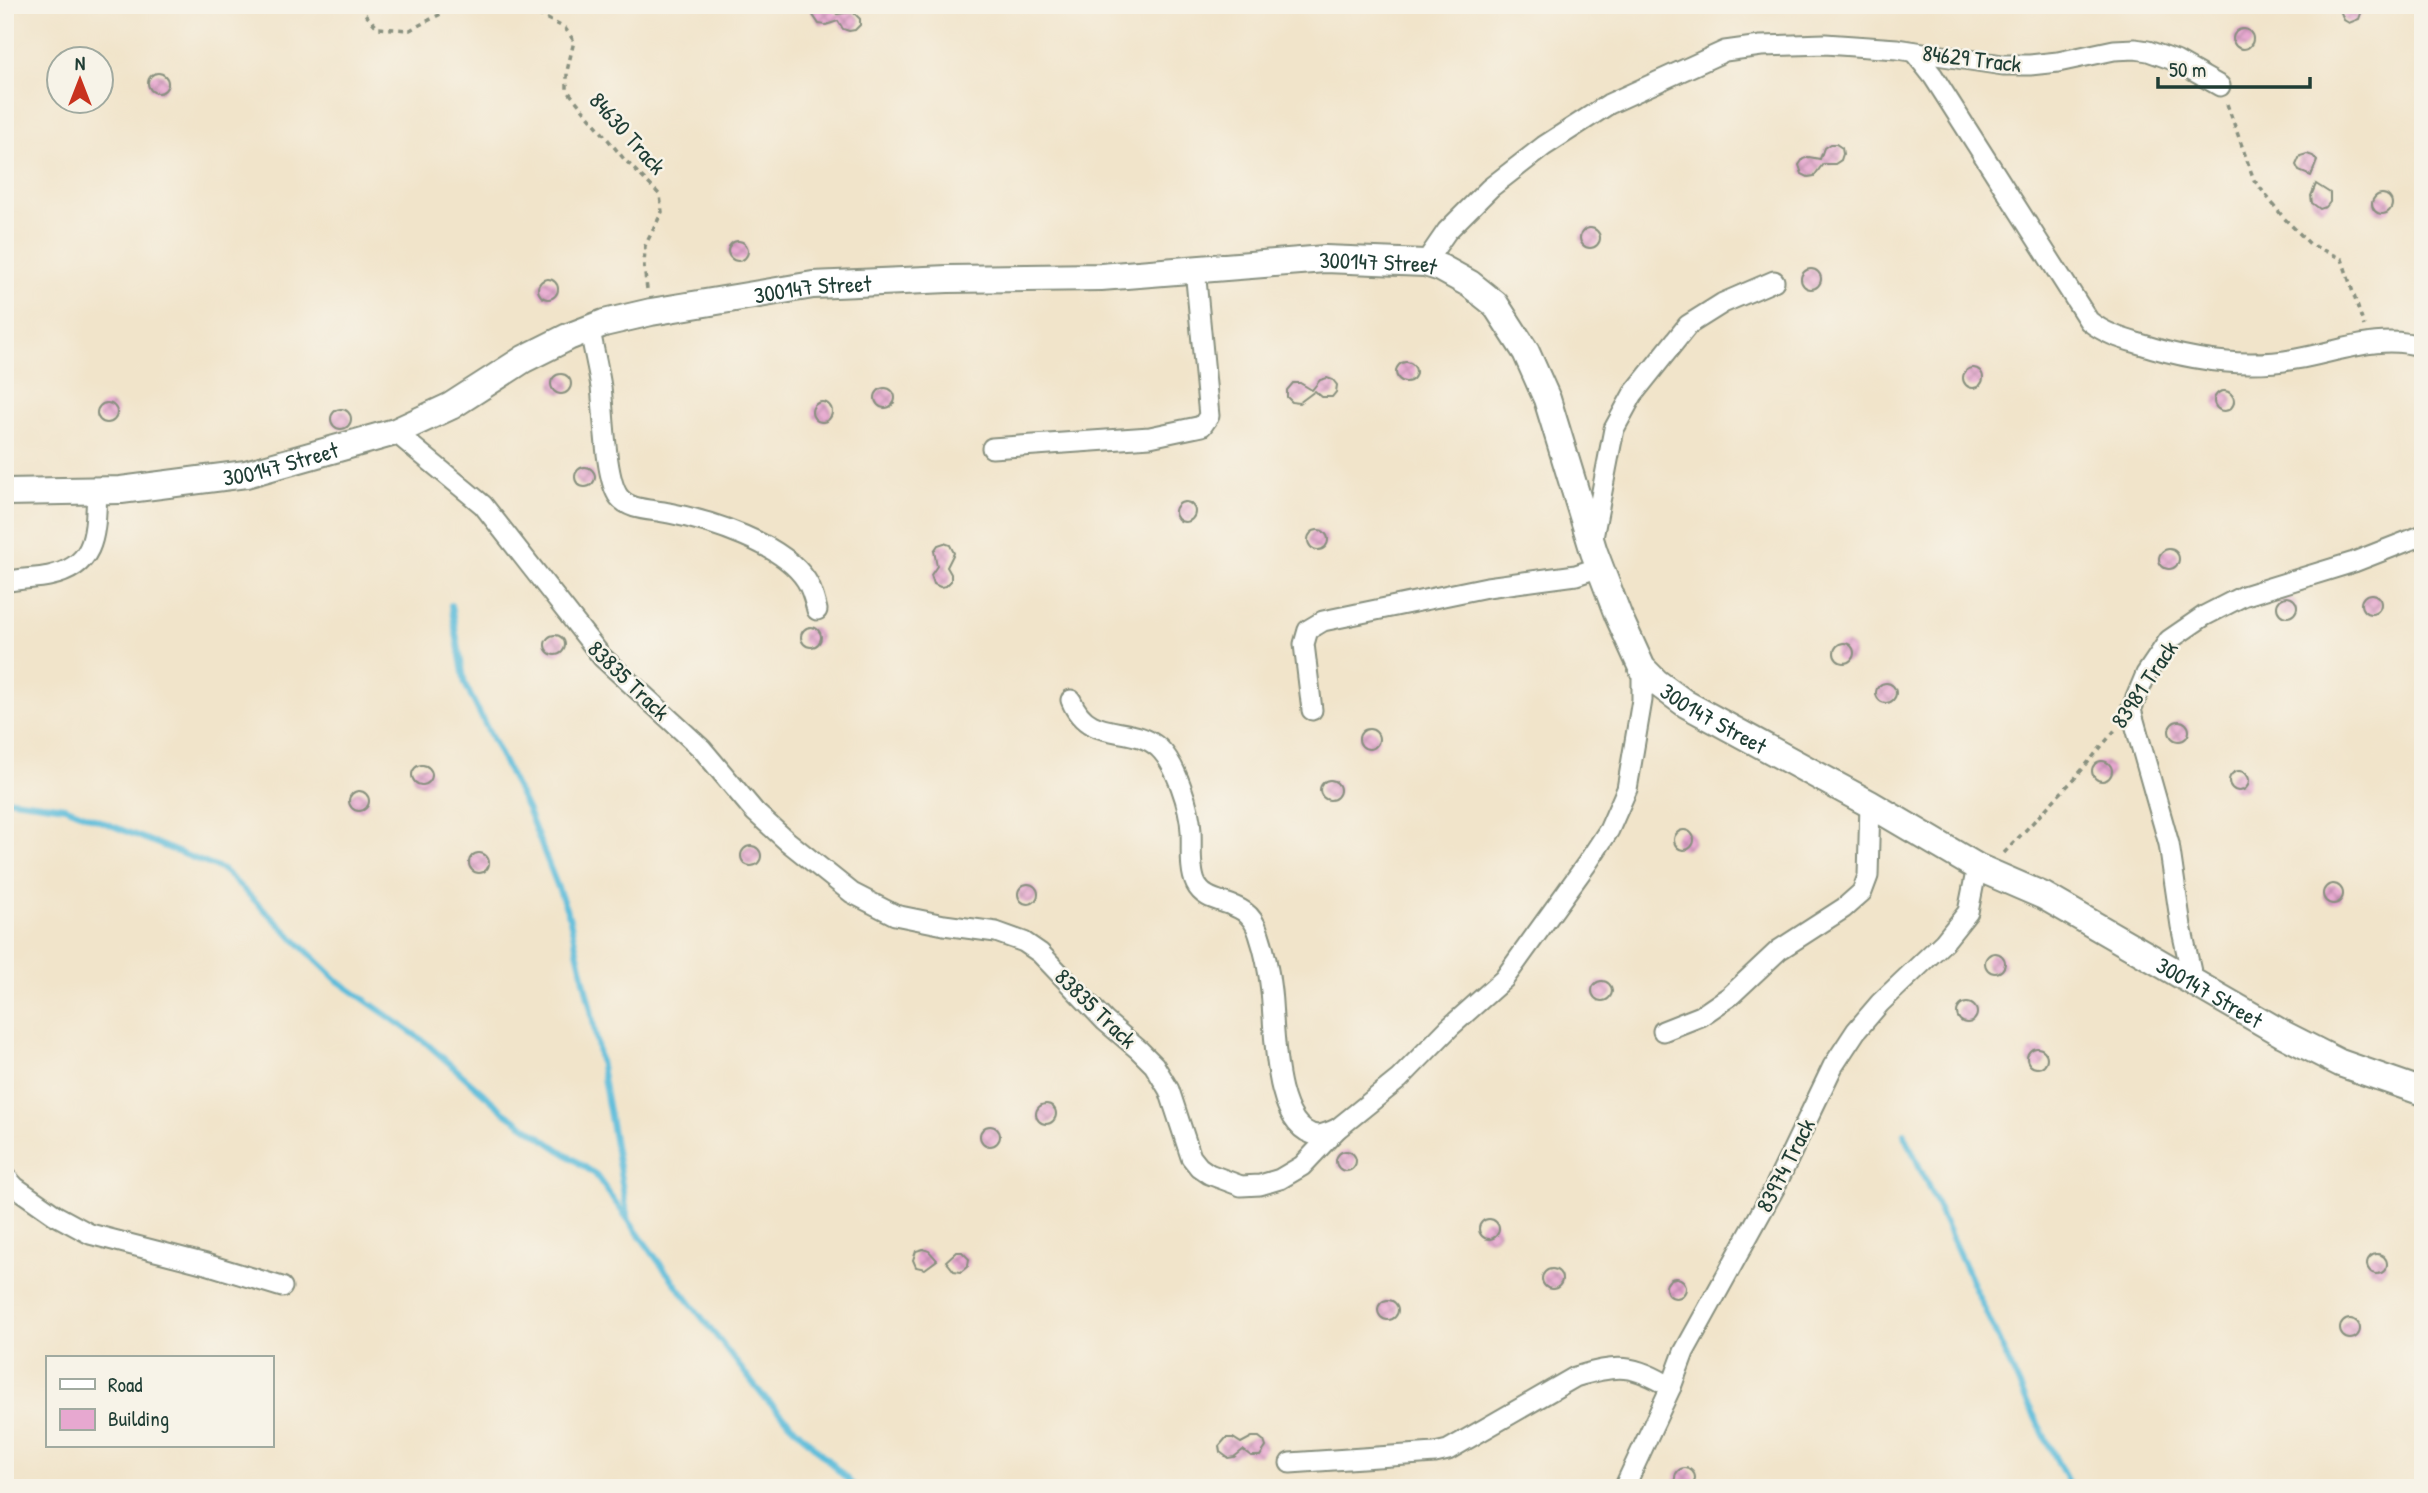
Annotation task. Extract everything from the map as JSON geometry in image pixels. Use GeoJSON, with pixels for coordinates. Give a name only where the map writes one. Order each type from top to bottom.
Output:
{"type":"FeatureCollection","features":[{"type":"Feature","properties":{"kind":"street","name":"84629 Track"},"geometry":{"type":"LineString","coordinates":[[1426,263],[1447,231],[1490,188],[1544,146],[1609,104],[1725,51],[1762,46],[1825,44],[1914,52],[2003,65],[2030,65],[2114,50],[2135,49],[2176,61],[2220,86]]}},
{"type":"Feature","properties":{"kind":"street"},"geometry":{"type":"LineString","coordinates":[[1914,52],[1933,76],[2089,321],[2099,329],[2152,348],[2219,363],[2259,363],[2295,359],[2370,342],[2423,347]]}},
{"type":"Feature","properties":{"kind":"street","name":"300147 Street"},"geometry":{"type":"LineString","coordinates":[[5,492],[121,490],[246,474],[395,432],[451,406],[524,359],[590,329],[651,312],[813,285],[948,279],[1101,277],[1325,258],[1426,263],[1469,284],[1495,304],[1526,352],[1547,399],[1596,556],[1618,615],[1642,667],[1656,682],[1686,704],[1987,864],[2283,1034],[2340,1063],[2423,1092]]}},
{"type":"Feature","properties":{"kind":"street"},"geometry":{"type":"LineString","coordinates":[[992,448],[1150,437],[1202,426],[1209,416],[1195,269]]}},
{"type":"Feature","properties":{"kind":"street"},"geometry":{"type":"LineString","coordinates":[[1311,710],[1305,636],[1312,626],[1323,621],[1487,587],[1563,578],[1596,556],[1614,429],[1633,394],[1688,325],[1723,303],[1774,281]]}},
{"type":"Feature","properties":{"kind":"street"},"geometry":{"type":"LineString","coordinates":[[590,329],[611,478],[620,499],[638,508],[685,516],[761,544],[787,560],[805,578],[817,610]]}},
{"type":"Feature","properties":{"kind":"street","name":"83835 Track"},"geometry":{"type":"LineString","coordinates":[[395,432],[483,505],[602,657],[702,749],[755,812],[787,841],[852,893],[895,915],[996,932],[1024,942],[1040,953],[1105,1021],[1154,1065],[1169,1090],[1191,1157],[1199,1167],[1224,1181],[1241,1186],[1260,1185],[1280,1179],[1302,1166],[1337,1129],[1399,1079],[1450,1027],[1504,979],[1609,830],[1627,789],[1642,700],[1642,667]]}},
{"type":"Feature","properties":{"kind":"street"},"geometry":{"type":"LineString","coordinates":[[5,582],[50,576],[81,563],[89,552],[93,537],[97,490]]}},
{"type":"Feature","properties":{"kind":"street","name":"83981 Track"},"geometry":{"type":"LineString","coordinates":[[2131,710],[2146,674],[2169,640],[2204,616],[2243,596],[2354,562],[2423,535]]}},
{"type":"Feature","properties":{"kind":"street"},"geometry":{"type":"LineString","coordinates":[[1071,700],[1081,718],[1090,726],[1142,738],[1154,744],[1167,757],[1186,803],[1191,827],[1195,881],[1203,893],[1245,911],[1253,919],[1259,932],[1271,991],[1277,1063],[1283,1093],[1291,1114],[1306,1130],[1319,1135],[1337,1129]]}},
{"type":"Feature","properties":{"kind":"street"},"geometry":{"type":"LineString","coordinates":[[2131,710],[2138,743],[2169,844],[2181,926],[2193,981]]}},
{"type":"Feature","properties":{"kind":"street"},"geometry":{"type":"LineString","coordinates":[[1663,1031],[1701,1016],[1730,996],[1779,950],[1844,908],[1862,892],[1868,876],[1870,804]]}},
{"type":"Feature","properties":{"kind":"street","name":"83974 Track"},"geometry":{"type":"LineString","coordinates":[[1624,1488],[1671,1387],[1684,1352],[1774,1189],[1833,1066],[1856,1031],[1880,1003],[1944,942],[1968,912],[1987,864]]}},
{"type":"Feature","properties":{"kind":"street"},"geometry":{"type":"LineString","coordinates":[[5,1176],[15,1187],[90,1234],[282,1287]]}},
{"type":"Feature","properties":{"kind":"street"},"geometry":{"type":"LineString","coordinates":[[1290,1463],[1448,1450],[1575,1377],[1614,1367],[1633,1368],[1650,1374],[1671,1387]]}},
{"type":"Feature","properties":{"kind":"path"},"geometry":{"type":"LineString","coordinates":[[362,5],[364,13],[378,28],[410,30],[458,5]]}},
{"type":"Feature","properties":{"kind":"path","name":"84630 Track"},"geometry":{"type":"LineString","coordinates":[[520,5],[565,28],[574,41],[567,71],[567,90],[624,159],[660,195],[662,212],[645,246],[644,267],[651,312]]}},
{"type":"Feature","properties":{"kind":"path"},"geometry":{"type":"LineString","coordinates":[[2220,86],[2254,180],[2283,217],[2309,244],[2342,259],[2370,342]]}},
{"type":"Feature","properties":{"kind":"path","name":"83981 Track"},"geometry":{"type":"LineString","coordinates":[[1987,864],[2067,787],[2131,710]]}},
{"type":"Feature","properties":{"kind":"building"},"geometry":{"type":"Polygon","coordinates":[[[806,5],[829,5],[837,14],[853,12],[860,19],[860,25],[849,31],[843,29],[838,21],[819,24],[806,5]]]}},
{"type":"Feature","properties":{"kind":"building"},"geometry":{"type":"Polygon","coordinates":[[[2338,5],[2364,5],[2359,19],[2349,23],[2344,20],[2338,5]]]}},
{"type":"Feature","properties":{"kind":"building"},"geometry":{"type":"Polygon","coordinates":[[[2243,29],[2250,32],[2253,39],[2250,46],[2243,49],[2236,46],[2233,39],[2236,32],[2243,29]]]}},
{"type":"Feature","properties":{"kind":"building"},"geometry":{"type":"Polygon","coordinates":[[[158,73],[165,76],[168,83],[165,90],[158,93],[151,90],[148,83],[151,76],[158,73]]]}},
{"type":"Feature","properties":{"kind":"building"},"geometry":{"type":"Polygon","coordinates":[[[1830,144],[1842,148],[1841,160],[1835,164],[1823,164],[1814,176],[1802,174],[1799,165],[1803,159],[1820,159],[1824,148],[1830,144]]]}},
{"type":"Feature","properties":{"kind":"building"},"geometry":{"type":"Polygon","coordinates":[[[2307,154],[2317,161],[2311,176],[2299,171],[2296,165],[2300,156],[2307,154]]]}},
{"type":"Feature","properties":{"kind":"building"},"geometry":{"type":"Polygon","coordinates":[[[2316,184],[2330,193],[2330,202],[2320,209],[2312,203],[2311,196],[2316,184]]]}},
{"type":"Feature","properties":{"kind":"building"},"geometry":{"type":"Polygon","coordinates":[[[2382,194],[2389,197],[2392,204],[2389,211],[2382,214],[2375,211],[2372,204],[2375,197],[2382,194]]]}},
{"type":"Feature","properties":{"kind":"building"},"geometry":{"type":"Polygon","coordinates":[[[1590,228],[1597,231],[1600,238],[1597,245],[1590,248],[1583,245],[1580,238],[1583,231],[1590,228]]]}},
{"type":"Feature","properties":{"kind":"building"},"geometry":{"type":"Polygon","coordinates":[[[738,241],[745,244],[748,251],[745,258],[738,261],[731,258],[728,251],[731,244],[738,241]]]}},
{"type":"Feature","properties":{"kind":"building"},"geometry":{"type":"Polygon","coordinates":[[[1811,269],[1818,272],[1821,279],[1818,286],[1811,289],[1804,286],[1801,279],[1804,272],[1811,269]]]}},
{"type":"Feature","properties":{"kind":"building"},"geometry":{"type":"Polygon","coordinates":[[[548,279],[555,282],[558,289],[555,296],[548,299],[541,296],[538,289],[541,282],[548,279]]]}},
{"type":"Feature","properties":{"kind":"building"},"geometry":{"type":"Polygon","coordinates":[[[1406,362],[1413,365],[1416,372],[1413,379],[1406,382],[1399,379],[1396,372],[1399,365],[1406,362]]]}},
{"type":"Feature","properties":{"kind":"building"},"geometry":{"type":"Polygon","coordinates":[[[1973,368],[1980,371],[1983,378],[1980,385],[1973,388],[1966,385],[1963,378],[1966,371],[1973,368]]]}},
{"type":"Feature","properties":{"kind":"building"},"geometry":{"type":"Polygon","coordinates":[[[561,374],[568,377],[571,384],[568,391],[561,394],[554,391],[551,384],[554,377],[561,374]]]}},
{"type":"Feature","properties":{"kind":"building"},"geometry":{"type":"Polygon","coordinates":[[[1327,378],[1337,385],[1332,397],[1322,397],[1315,391],[1299,403],[1292,402],[1287,397],[1287,390],[1293,383],[1300,383],[1312,390],[1320,380],[1327,378]]]}},
{"type":"Feature","properties":{"kind":"building"},"geometry":{"type":"Polygon","coordinates":[[[885,388],[892,391],[895,398],[892,405],[885,408],[878,405],[875,398],[878,391],[885,388]]]}},
{"type":"Feature","properties":{"kind":"building"},"geometry":{"type":"Polygon","coordinates":[[[2224,391],[2231,394],[2234,401],[2231,408],[2224,411],[2217,408],[2214,401],[2217,394],[2224,391]]]}},
{"type":"Feature","properties":{"kind":"building"},"geometry":{"type":"Polygon","coordinates":[[[822,402],[829,405],[832,412],[829,419],[822,422],[815,419],[812,412],[815,405],[822,402]]]}},
{"type":"Feature","properties":{"kind":"building"},"geometry":{"type":"Polygon","coordinates":[[[107,403],[114,406],[117,413],[114,420],[107,423],[100,420],[97,413],[100,406],[107,403]]]}},
{"type":"Feature","properties":{"kind":"building"},"geometry":{"type":"Polygon","coordinates":[[[341,409],[348,412],[351,419],[348,426],[341,429],[334,426],[331,419],[334,412],[341,409]]]}},
{"type":"Feature","properties":{"kind":"building"},"geometry":{"type":"Polygon","coordinates":[[[585,467],[592,470],[595,477],[592,484],[585,487],[578,484],[575,477],[578,470],[585,467]]]}},
{"type":"Feature","properties":{"kind":"building"},"geometry":{"type":"Polygon","coordinates":[[[1185,502],[1192,505],[1195,512],[1192,519],[1185,522],[1178,519],[1175,512],[1178,505],[1185,502]]]}},
{"type":"Feature","properties":{"kind":"building"},"geometry":{"type":"Polygon","coordinates":[[[1318,530],[1325,533],[1328,540],[1325,547],[1318,550],[1311,547],[1308,540],[1311,533],[1318,530]]]}},
{"type":"Feature","properties":{"kind":"building"},"geometry":{"type":"Polygon","coordinates":[[[938,545],[950,545],[954,553],[947,567],[951,581],[940,587],[934,584],[931,575],[937,566],[934,551],[938,545]]]}},
{"type":"Feature","properties":{"kind":"building"},"geometry":{"type":"Polygon","coordinates":[[[2169,549],[2176,552],[2179,559],[2176,566],[2169,569],[2162,566],[2159,559],[2162,552],[2169,549]]]}},
{"type":"Feature","properties":{"kind":"building"},"geometry":{"type":"Polygon","coordinates":[[[2371,594],[2378,597],[2381,604],[2378,611],[2371,614],[2364,611],[2361,604],[2364,597],[2371,594]]]}},
{"type":"Feature","properties":{"kind":"building"},"geometry":{"type":"Polygon","coordinates":[[[2287,597],[2294,600],[2297,607],[2294,614],[2287,617],[2280,614],[2277,607],[2280,600],[2287,597]]]}},
{"type":"Feature","properties":{"kind":"building"},"geometry":{"type":"Polygon","coordinates":[[[811,627],[818,630],[821,637],[818,644],[811,647],[804,644],[801,637],[804,630],[811,627]]]}},
{"type":"Feature","properties":{"kind":"building"},"geometry":{"type":"Polygon","coordinates":[[[555,635],[562,638],[565,645],[562,652],[555,655],[548,652],[545,645],[548,638],[555,635]]]}},
{"type":"Feature","properties":{"kind":"building"},"geometry":{"type":"Polygon","coordinates":[[[1844,643],[1851,646],[1854,653],[1851,660],[1844,663],[1837,660],[1834,653],[1837,646],[1844,643]]]}},
{"type":"Feature","properties":{"kind":"building"},"geometry":{"type":"Polygon","coordinates":[[[1886,683],[1893,686],[1896,693],[1893,700],[1886,703],[1879,700],[1876,693],[1879,686],[1886,683]]]}},
{"type":"Feature","properties":{"kind":"building"},"geometry":{"type":"Polygon","coordinates":[[[2179,721],[2186,724],[2189,731],[2186,738],[2179,741],[2172,738],[2169,731],[2172,724],[2179,721]]]}},
{"type":"Feature","properties":{"kind":"building"},"geometry":{"type":"Polygon","coordinates":[[[1369,729],[1376,732],[1379,739],[1376,746],[1369,749],[1362,746],[1359,739],[1362,732],[1369,729]]]}},
{"type":"Feature","properties":{"kind":"building"},"geometry":{"type":"Polygon","coordinates":[[[2102,761],[2109,764],[2112,771],[2109,778],[2102,781],[2095,778],[2092,771],[2095,764],[2102,761]]]}},
{"type":"Feature","properties":{"kind":"building"},"geometry":{"type":"Polygon","coordinates":[[[422,765],[429,768],[432,775],[429,782],[422,785],[415,782],[412,775],[415,768],[422,765]]]}},
{"type":"Feature","properties":{"kind":"building"},"geometry":{"type":"Polygon","coordinates":[[[2239,771],[2246,774],[2249,781],[2246,788],[2239,791],[2232,788],[2229,781],[2232,774],[2239,771]]]}},
{"type":"Feature","properties":{"kind":"building"},"geometry":{"type":"Polygon","coordinates":[[[1330,780],[1337,783],[1340,790],[1337,797],[1330,800],[1323,797],[1320,790],[1323,783],[1330,780]]]}},
{"type":"Feature","properties":{"kind":"building"},"geometry":{"type":"Polygon","coordinates":[[[359,791],[366,794],[369,801],[366,808],[359,811],[352,808],[349,801],[352,794],[359,791]]]}},
{"type":"Feature","properties":{"kind":"building"},"geometry":{"type":"Polygon","coordinates":[[[1684,830],[1691,833],[1694,840],[1691,847],[1684,850],[1677,847],[1674,840],[1677,833],[1684,830]]]}},
{"type":"Feature","properties":{"kind":"building"},"geometry":{"type":"Polygon","coordinates":[[[751,846],[758,849],[761,856],[758,863],[751,866],[744,863],[741,856],[744,849],[751,846]]]}},
{"type":"Feature","properties":{"kind":"building"},"geometry":{"type":"Polygon","coordinates":[[[479,853],[486,856],[489,863],[486,870],[479,873],[472,870],[469,863],[472,856],[479,853]]]}},
{"type":"Feature","properties":{"kind":"building"},"geometry":{"type":"Polygon","coordinates":[[[1028,884],[1035,887],[1038,894],[1035,901],[1028,904],[1021,901],[1018,894],[1021,887],[1028,884]]]}},
{"type":"Feature","properties":{"kind":"building"},"geometry":{"type":"Polygon","coordinates":[[[2333,884],[2340,887],[2343,894],[2340,901],[2333,904],[2326,901],[2323,894],[2326,887],[2333,884]]]}},
{"type":"Feature","properties":{"kind":"building"},"geometry":{"type":"Polygon","coordinates":[[[1995,953],[2002,956],[2005,963],[2002,970],[1995,973],[1988,970],[1985,963],[1988,956],[1995,953]]]}},
{"type":"Feature","properties":{"kind":"building"},"geometry":{"type":"Polygon","coordinates":[[[1602,981],[1609,984],[1612,991],[1609,998],[1602,1001],[1595,998],[1592,991],[1595,984],[1602,981]]]}},
{"type":"Feature","properties":{"kind":"building"},"geometry":{"type":"Polygon","coordinates":[[[1967,1003],[1974,1006],[1977,1013],[1974,1020],[1967,1023],[1960,1020],[1957,1013],[1960,1006],[1967,1003]]]}},
{"type":"Feature","properties":{"kind":"building"},"geometry":{"type":"Polygon","coordinates":[[[2037,1048],[2044,1051],[2047,1058],[2044,1065],[2037,1068],[2030,1065],[2027,1058],[2030,1051],[2037,1048]]]}},
{"type":"Feature","properties":{"kind":"building"},"geometry":{"type":"Polygon","coordinates":[[[1046,1104],[1053,1107],[1056,1114],[1053,1121],[1046,1124],[1039,1121],[1036,1114],[1039,1107],[1046,1104]]]}},
{"type":"Feature","properties":{"kind":"building"},"geometry":{"type":"Polygon","coordinates":[[[990,1126],[997,1129],[1000,1136],[997,1143],[990,1146],[983,1143],[980,1136],[983,1129],[990,1126]]]}},
{"type":"Feature","properties":{"kind":"building"},"geometry":{"type":"Polygon","coordinates":[[[1346,1151],[1353,1154],[1356,1161],[1353,1168],[1346,1171],[1339,1168],[1336,1161],[1339,1154],[1346,1151]]]}},
{"type":"Feature","properties":{"kind":"building"},"geometry":{"type":"Polygon","coordinates":[[[1489,1219],[1496,1222],[1499,1229],[1496,1236],[1489,1239],[1482,1236],[1479,1229],[1482,1222],[1489,1219]]]}},
{"type":"Feature","properties":{"kind":"building"},"geometry":{"type":"Polygon","coordinates":[[[916,1251],[929,1251],[937,1260],[925,1269],[916,1267],[913,1260],[916,1251]]]}},
{"type":"Feature","properties":{"kind":"building"},"geometry":{"type":"Polygon","coordinates":[[[956,1252],[962,1252],[969,1259],[968,1266],[961,1272],[954,1271],[946,1261],[956,1252]]]}},
{"type":"Feature","properties":{"kind":"building"},"geometry":{"type":"Polygon","coordinates":[[[2377,1254],[2384,1257],[2387,1264],[2384,1271],[2377,1274],[2370,1271],[2367,1264],[2370,1257],[2377,1254]]]}},
{"type":"Feature","properties":{"kind":"building"},"geometry":{"type":"Polygon","coordinates":[[[1552,1269],[1559,1272],[1562,1279],[1559,1286],[1552,1289],[1545,1286],[1542,1279],[1545,1272],[1552,1269]]]}},
{"type":"Feature","properties":{"kind":"building"},"geometry":{"type":"Polygon","coordinates":[[[1676,1278],[1683,1281],[1686,1288],[1683,1295],[1676,1298],[1669,1295],[1666,1288],[1669,1281],[1676,1278]]]}},
{"type":"Feature","properties":{"kind":"building"},"geometry":{"type":"Polygon","coordinates":[[[1388,1300],[1395,1303],[1398,1310],[1395,1317],[1388,1320],[1381,1317],[1378,1310],[1381,1303],[1388,1300]]]}},
{"type":"Feature","properties":{"kind":"building"},"geometry":{"type":"Polygon","coordinates":[[[2350,1319],[2357,1322],[2360,1329],[2357,1336],[2350,1339],[2343,1336],[2340,1329],[2343,1322],[2350,1319]]]}},
{"type":"Feature","properties":{"kind":"building"},"geometry":{"type":"Polygon","coordinates":[[[1252,1437],[1259,1437],[1264,1441],[1266,1447],[1260,1456],[1251,1456],[1243,1450],[1228,1458],[1220,1452],[1219,1446],[1226,1438],[1233,1438],[1241,1443],[1252,1437]]]}},
{"type":"Feature","properties":{"kind":"building"},"geometry":{"type":"Polygon","coordinates":[[[1685,1468],[1692,1471],[1695,1478],[1692,1485],[1685,1488],[1678,1485],[1675,1478],[1678,1471],[1685,1468]]]}},
{"type":"Feature","properties":{"kind":"waterway"},"geometry":{"type":"LineString","coordinates":[[451,605],[465,684],[528,811],[569,916],[591,1010],[628,1218]]}},
{"type":"Feature","properties":{"kind":"waterway"},"geometry":{"type":"LineString","coordinates":[[5,799],[65,807],[223,870],[338,981],[425,1042],[503,1111],[595,1174],[661,1265],[762,1395],[856,1488]]}},
{"type":"Feature","properties":{"kind":"waterway"},"geometry":{"type":"LineString","coordinates":[[1904,1133],[2025,1398],[2071,1488]]}}]}
